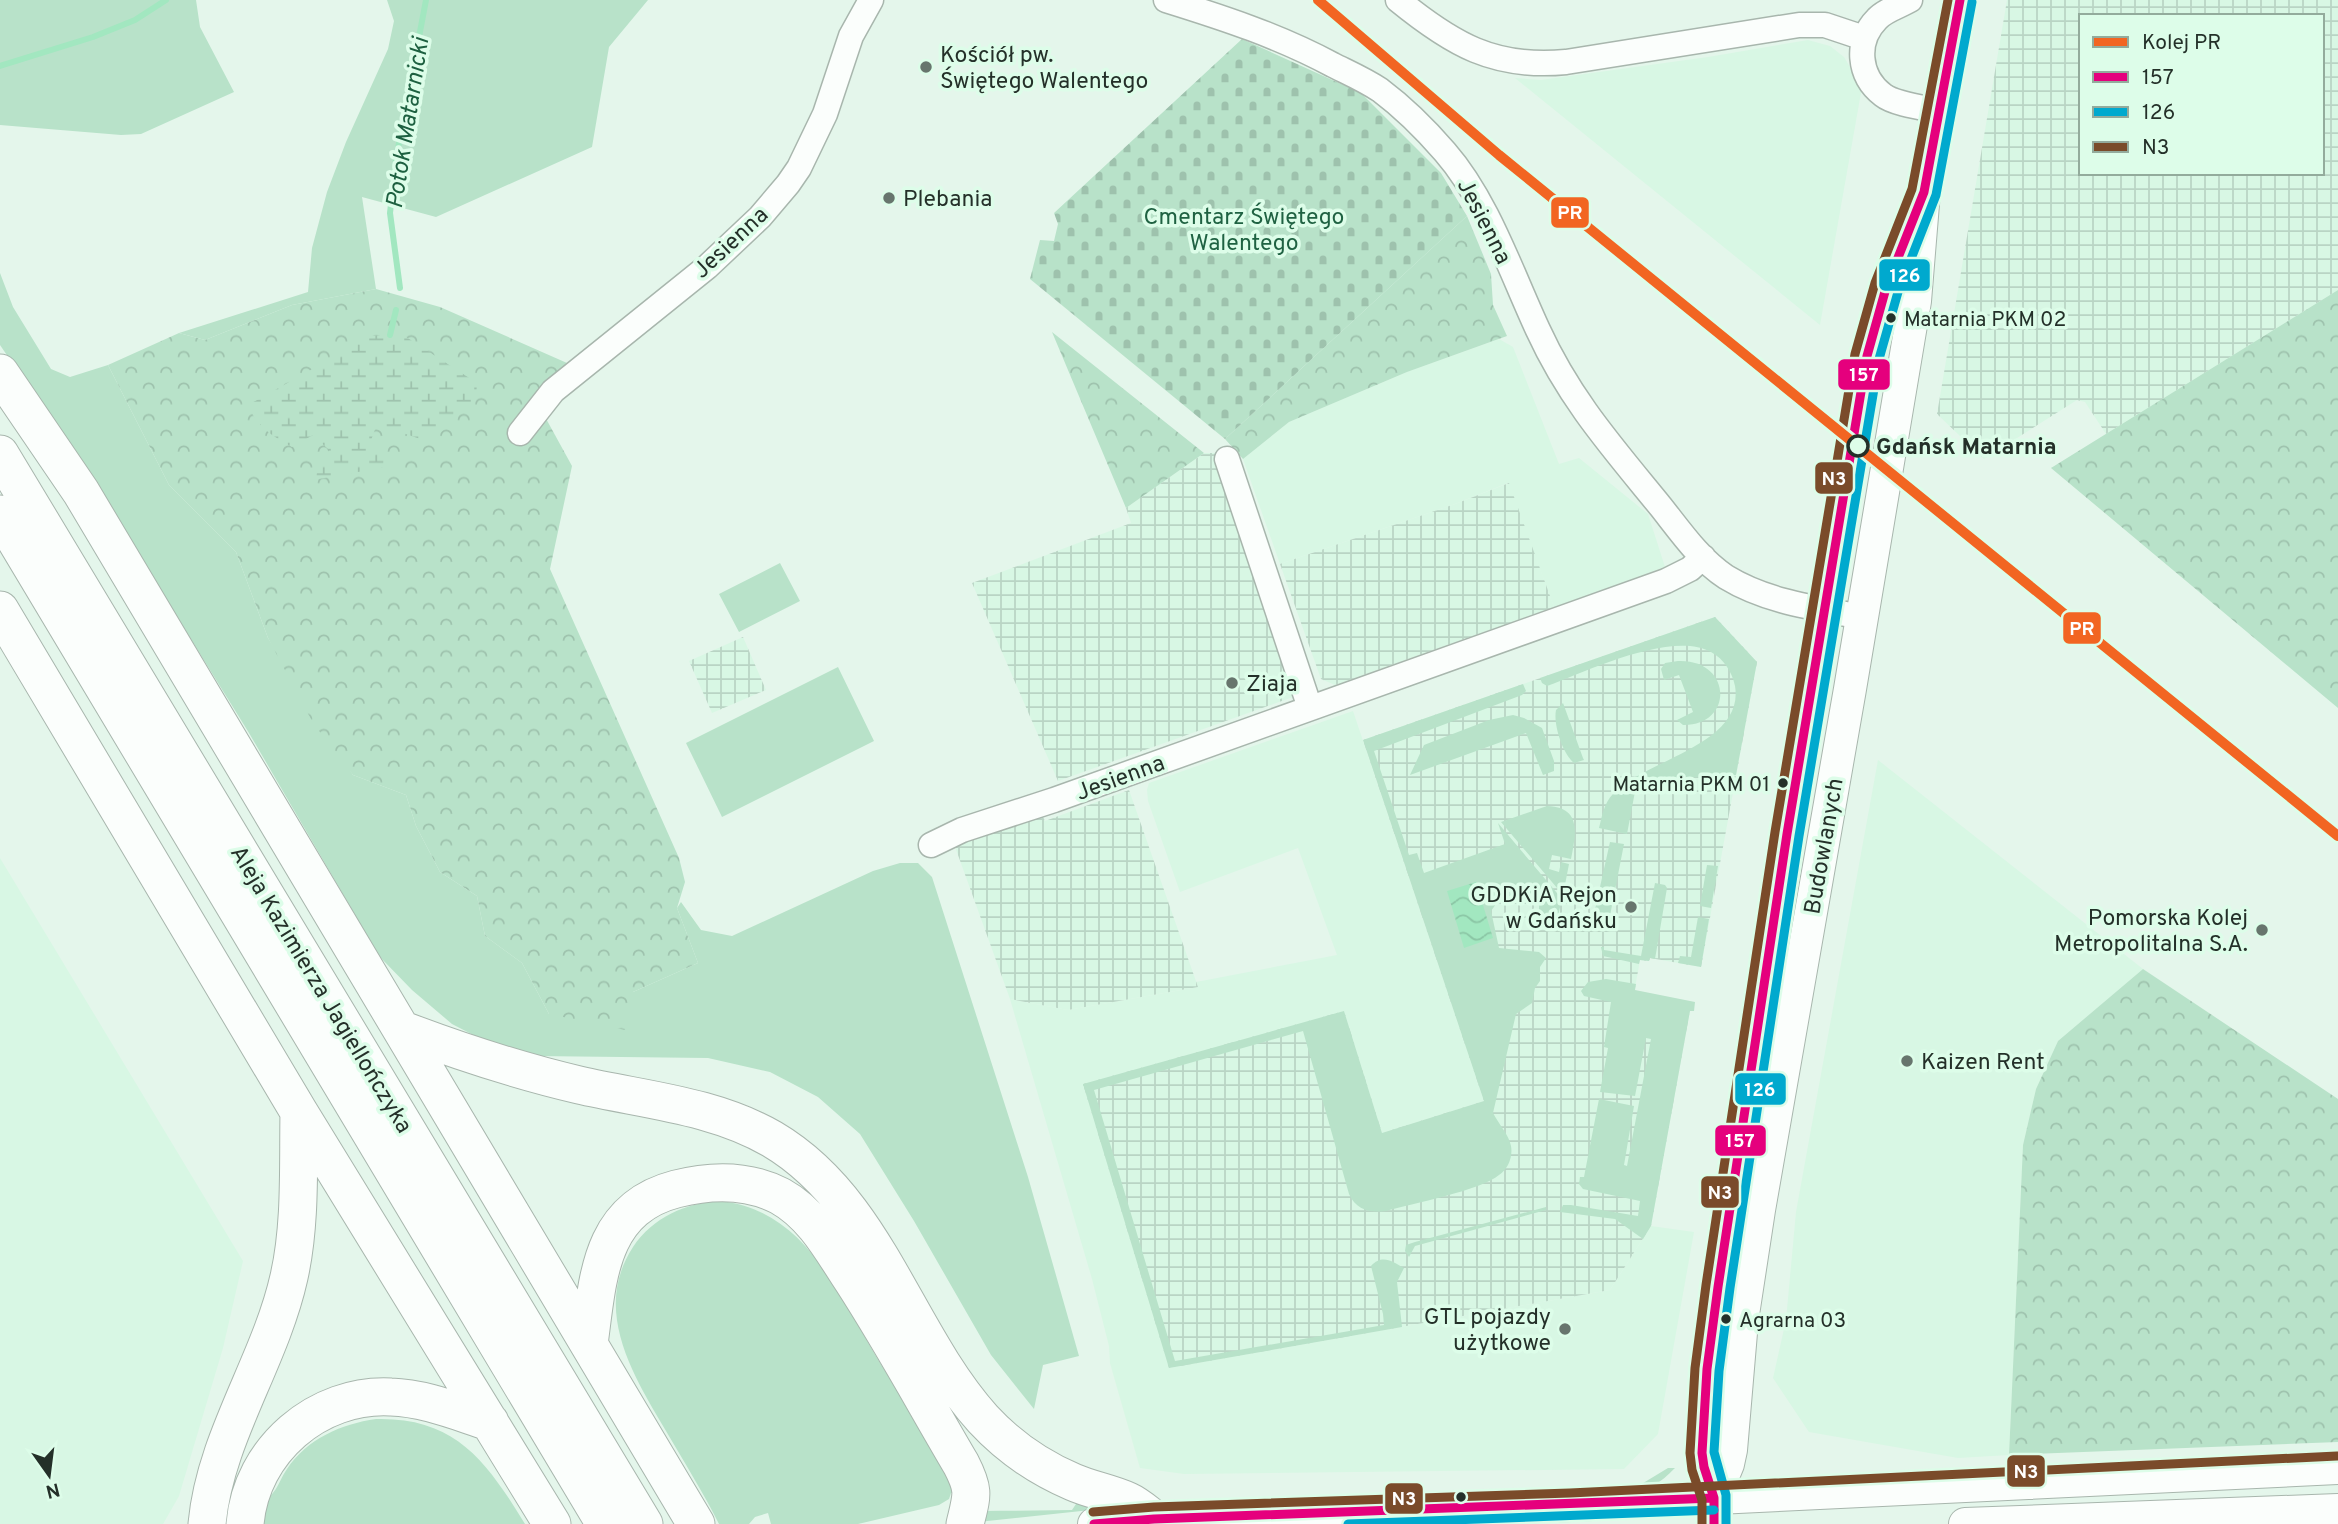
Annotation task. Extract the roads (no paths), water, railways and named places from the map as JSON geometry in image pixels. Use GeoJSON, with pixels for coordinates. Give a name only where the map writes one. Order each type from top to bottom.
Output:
{"type":"FeatureCollection","features":[{"type":"Feature","properties":{"kind":"highway"},"geometry":{"type":"LineString","coordinates":[[0,373],[81,492],[696,1524]]}},
{"type":"Feature","properties":{"kind":"highway","name":"Aleja Kazimierza Jagiellończyka"},"geometry":{"type":"LineString","coordinates":[[0,454],[644,1524]]}},
{"type":"Feature","properties":{"kind":"highway","name":"Aleja Kazimierza Jagiellończyka"},"geometry":{"type":"LineString","coordinates":[[0,514],[606,1524]]}},
{"type":"Feature","properties":{"kind":"highway"},"geometry":{"type":"LineString","coordinates":[[0,610],[299,1112],[552,1524]]}},
{"type":"Feature","properties":{"kind":"highway"},"geometry":{"type":"LineString","coordinates":[[403,1030],[512,1069],[582,1086],[661,1100],[720,1117],[773,1140],[832,1189],[878,1253],[934,1352],[986,1422],[1045,1470],[1129,1501],[1154,1520]]}},
{"type":"Feature","properties":{"kind":"highway"},"geometry":{"type":"LineString","coordinates":[[207,1524],[217,1471],[270,1339],[289,1277],[294,1245],[299,1112]]}},
{"type":"Feature","properties":{"kind":"highway"},"geometry":{"type":"LineString","coordinates":[[589,1344],[605,1250],[619,1226],[640,1207],[666,1192],[695,1184],[724,1181],[780,1196],[804,1214],[822,1233],[872,1310],[961,1464],[970,1481],[972,1493],[965,1524]]}},
{"type":"Feature","properties":{"kind":"highway"},"geometry":{"type":"LineString","coordinates":[[245,1524],[255,1481],[270,1455],[295,1428],[334,1406],[370,1397],[406,1398],[490,1422]]}},
{"type":"Feature","properties":{"kind":"main road","name":"Budowlanych"},"geometry":{"type":"LineString","coordinates":[[1714,1511],[1731,1450],[1742,1321],[1759,1210],[1915,301],[1924,191],[1960,0]]}},
{"type":"Feature","properties":{"kind":"main road","name":"Budowlanych"},"geometry":{"type":"LineString","coordinates":[[1714,1511],[1702,1453],[1708,1353],[1734,1193],[1783,850],[1867,356],[1886,288],[1924,191]]}},
{"type":"Feature","properties":{"kind":"main road"},"geometry":{"type":"LineString","coordinates":[[1762,992],[1798,992]]}},
{"type":"Feature","properties":{"kind":"main road"},"geometry":{"type":"LineString","coordinates":[[1094,1524],[1154,1520],[1714,1511],[2071,1479],[2338,1468]]}},
{"type":"Feature","properties":{"kind":"main road"},"geometry":{"type":"LineString","coordinates":[[1965,1524],[2338,1510]]}},
{"type":"Feature","properties":{"kind":"street","name":"Jesienna"},"geometry":{"type":"LineString","coordinates":[[520,433],[553,391],[707,267],[760,216],[788,184],[799,168],[825,114],[851,36],[870,0]]}},
{"type":"Feature","properties":{"kind":"street","name":"Jesienna"},"geometry":{"type":"LineString","coordinates":[[1166,0],[1289,42],[1379,90],[1421,126],[1465,177],[1568,389],[1595,427],[1703,557],[1724,576],[1763,596],[1862,617]]}},
{"type":"Feature","properties":{"kind":"street"},"geometry":{"type":"LineString","coordinates":[[1398,0],[1454,41],[1507,61],[1535,64],[1579,60],[1799,25],[1825,25],[1864,38]]}},
{"type":"Feature","properties":{"kind":"street"},"geometry":{"type":"LineString","coordinates":[[1910,0],[1878,18],[1864,38],[1861,54],[1868,79],[1884,97],[1940,111]]}},
{"type":"Feature","properties":{"kind":"street"},"geometry":{"type":"LineString","coordinates":[[1227,459],[1310,708]]}},
{"type":"Feature","properties":{"kind":"street","name":"Jesienna"},"geometry":{"type":"LineString","coordinates":[[931,845],[962,830],[1054,800],[1666,581],[1689,569],[1703,557]]}},
{"type":"Feature","properties":{"kind":"water"},"geometry":{"type":"Polygon","coordinates":[[[1476,882],[1493,938],[1464,948],[1447,891],[1476,882]]]}},
{"type":"Feature","properties":{"kind":"waterway"},"geometry":{"type":"LineString","coordinates":[[0,66],[93,37],[135,20],[166,0]]}},
{"type":"Feature","properties":{"kind":"waterway","name":"Potok Matarnicki"},"geometry":{"type":"LineString","coordinates":[[400,288],[390,213],[396,159],[426,0]]}},
{"type":"Feature","properties":{"kind":"waterway","name":"Potok Matarnicki"},"geometry":{"type":"LineString","coordinates":[[390,335],[396,310]]}},
{"type":"Feature","properties":{"kind":"rail line","name":"PR"},"geometry":{"type":"LineString","coordinates":[[1318,0],[1499,155],[2338,836]]}},
{"type":"Feature","properties":{"kind":"place","name":"Kościół pw. Świętego Walentego"},"geometry":{"type":"Point","coordinates":[926,67]}},
{"type":"Feature","properties":{"kind":"place","name":"Plebania"},"geometry":{"type":"Point","coordinates":[889,198]}},
{"type":"Feature","properties":{"kind":"place","name":"Matarnia PKM 02"},"geometry":{"type":"Point","coordinates":[1891,318]}},
{"type":"Feature","properties":{"kind":"place","name":"Gdańsk Matarnia"},"geometry":{"type":"Point","coordinates":[1858,446]}},
{"type":"Feature","properties":{"kind":"place","name":"Ziaja"},"geometry":{"type":"Point","coordinates":[1232,683]}},
{"type":"Feature","properties":{"kind":"place","name":"Matarnia PKM 01"},"geometry":{"type":"Point","coordinates":[1783,783]}},
{"type":"Feature","properties":{"kind":"place","name":"GDDKiA Rejon w Gdańsku"},"geometry":{"type":"Point","coordinates":[1631,907]}},
{"type":"Feature","properties":{"kind":"place","name":"Pomorska Kolej Metropolitalna S.A."},"geometry":{"type":"Point","coordinates":[2262,930]}},
{"type":"Feature","properties":{"kind":"place","name":"Kaizen Rent"},"geometry":{"type":"Point","coordinates":[1907,1061]}},
{"type":"Feature","properties":{"kind":"place","name":"Agrarna 03"},"geometry":{"type":"Point","coordinates":[1726,1319]}},
{"type":"Feature","properties":{"kind":"place","name":"GTL pojazdy użytkowe"},"geometry":{"type":"Point","coordinates":[1565,1329]}},
{"type":"Feature","properties":{"kind":"park label","name":"Cmentarz Świętego Walentego"},"geometry":{"type":"Point","coordinates":[1244,229]}}]}
